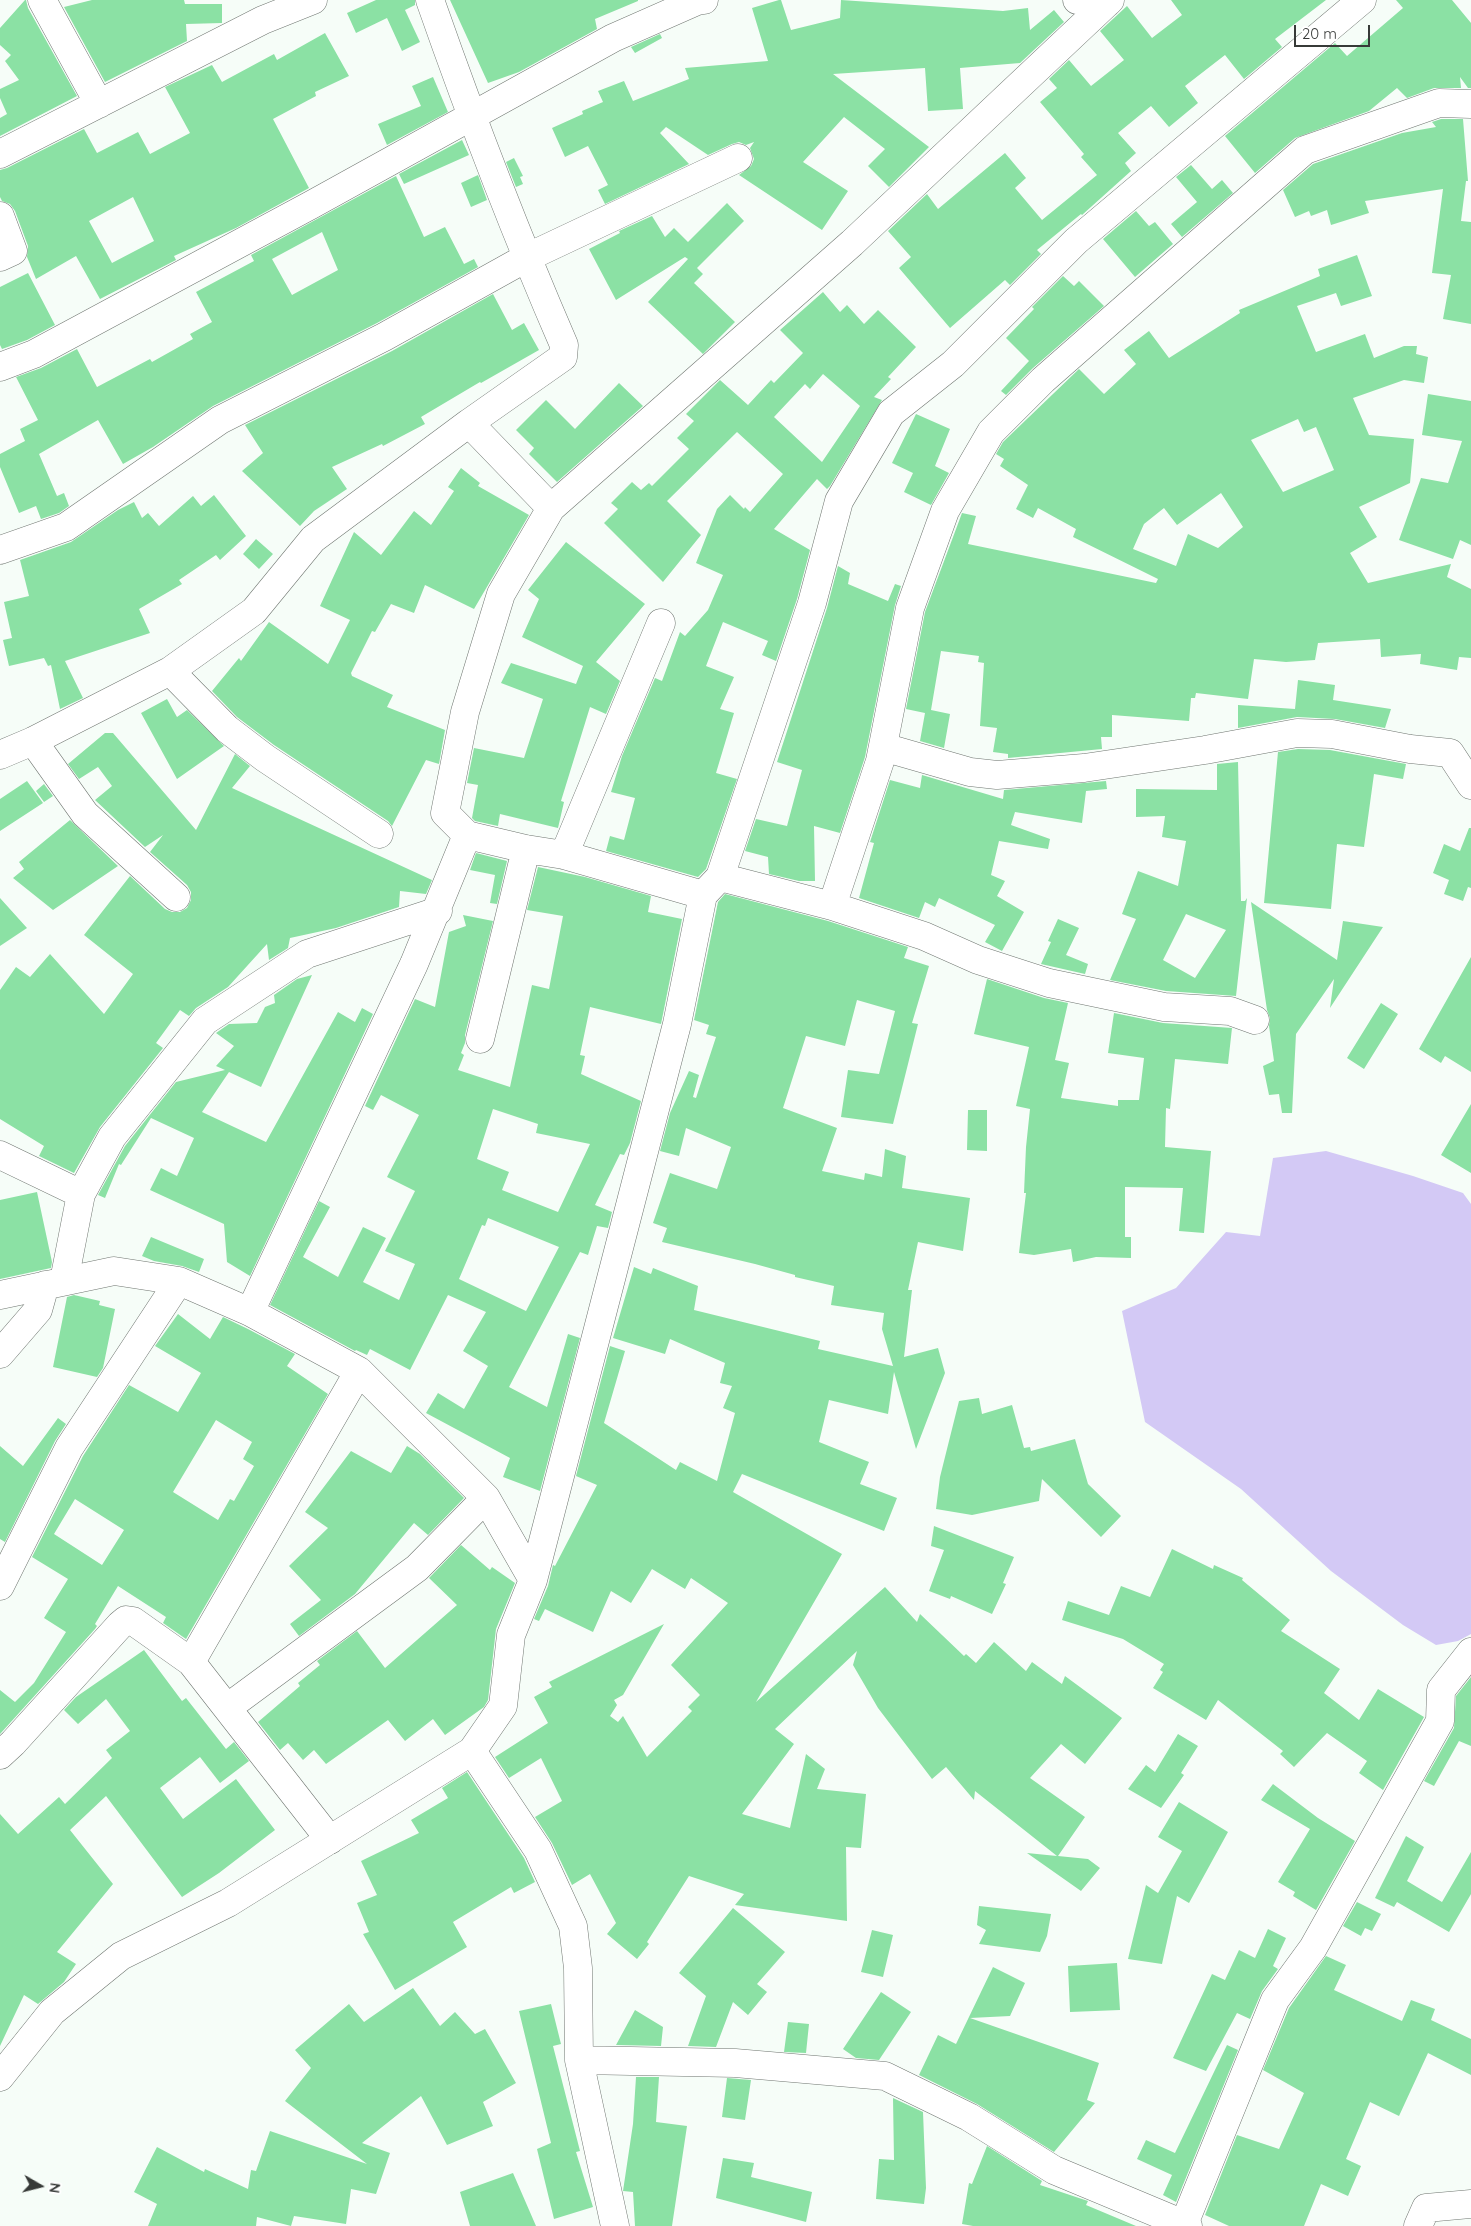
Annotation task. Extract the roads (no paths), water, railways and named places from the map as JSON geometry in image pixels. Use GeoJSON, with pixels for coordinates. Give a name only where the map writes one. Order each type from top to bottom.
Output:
{"type":"FeatureCollection","features":[{"type":"Feature","properties":{"kind":"street"},"geometry":{"type":"LineString","coordinates":[[42,0],[99,104]]}},
{"type":"Feature","properties":{"kind":"street"},"geometry":{"type":"LineString","coordinates":[[0,154],[263,20],[313,0]]}},
{"type":"Feature","properties":{"kind":"street"},"geometry":{"type":"LineString","coordinates":[[0,755],[33,741],[170,671],[254,611],[313,539],[563,356],[564,345],[526,258],[471,116],[430,0]]}},
{"type":"Feature","properties":{"kind":"street"},"geometry":{"type":"LineString","coordinates":[[0,367],[43,349],[311,205],[613,38],[697,1],[704,0]]}},
{"type":"Feature","properties":{"kind":"street"},"geometry":{"type":"LineString","coordinates":[[1077,0],[1109,2]]}},
{"type":"Feature","properties":{"kind":"street"},"geometry":{"type":"LineString","coordinates":[[0,2077],[52,2012],[121,1956],[228,1903],[472,1751],[503,1706],[511,1635],[533,1580],[712,886],[812,603],[839,501],[891,413],[953,364],[1076,241],[1362,0]]}},
{"type":"Feature","properties":{"kind":"street"},"geometry":{"type":"LineString","coordinates":[[1109,2],[852,243],[551,508],[501,594],[465,712],[445,813],[467,835],[526,849],[564,855],[712,886],[832,906],[924,936],[978,960],[1049,983],[1164,1007],[1230,1012],[1255,1020]]}},
{"type":"Feature","properties":{"kind":"street"},"geometry":{"type":"LineString","coordinates":[[832,906],[880,761],[910,608],[945,512],[991,432],[1043,380],[1305,150],[1440,103],[1471,104]]}},
{"type":"Feature","properties":{"kind":"street"},"geometry":{"type":"LineString","coordinates":[[0,550],[66,527],[220,420],[384,337],[526,258],[738,158]]}},
{"type":"Feature","properties":{"kind":"street"},"geometry":{"type":"LineString","coordinates":[[0,216],[13,251],[0,257]]}},
{"type":"Feature","properties":{"kind":"street"},"geometry":{"type":"LineString","coordinates":[[469,423],[551,508]]}},
{"type":"Feature","properties":{"kind":"street"},"geometry":{"type":"LineString","coordinates":[[564,855],[661,623]]}},
{"type":"Feature","properties":{"kind":"street"},"geometry":{"type":"LineString","coordinates":[[170,671],[227,729],[265,758],[379,834]]}},
{"type":"Feature","properties":{"kind":"street"},"geometry":{"type":"LineString","coordinates":[[883,747],[970,772],[996,775],[1084,768],[1205,750],[1296,733],[1332,734],[1410,749],[1450,753],[1471,785]]}},
{"type":"Feature","properties":{"kind":"street"},"geometry":{"type":"LineString","coordinates":[[33,741],[85,814],[176,897]]}},
{"type":"Feature","properties":{"kind":"street"},"geometry":{"type":"LineString","coordinates":[[250,1312],[438,911],[467,835]]}},
{"type":"Feature","properties":{"kind":"street"},"geometry":{"type":"LineString","coordinates":[[480,1039],[526,849]]}},
{"type":"Feature","properties":{"kind":"street"},"geometry":{"type":"LineString","coordinates":[[0,1354],[38,1310],[54,1283],[81,1194],[112,1137],[205,1021],[307,954],[438,911]]}},
{"type":"Feature","properties":{"kind":"street"},"geometry":{"type":"LineString","coordinates":[[0,1155],[81,1194]]}},
{"type":"Feature","properties":{"kind":"street"},"geometry":{"type":"LineString","coordinates":[[0,1295],[114,1271],[178,1281],[250,1312],[358,1371],[486,1498],[533,1580]]}},
{"type":"Feature","properties":{"kind":"street"},"geometry":{"type":"LineString","coordinates":[[0,1586],[69,1448],[178,1281]]}},
{"type":"Feature","properties":{"kind":"street"},"geometry":{"type":"LineString","coordinates":[[191,1662],[358,1371]]}},
{"type":"Feature","properties":{"kind":"street"},"geometry":{"type":"LineString","coordinates":[[227,1708],[417,1568],[486,1498]]}},
{"type":"Feature","properties":{"kind":"street"},"geometry":{"type":"LineString","coordinates":[[0,1755],[126,1620],[133,1621],[191,1662],[330,1840]]}},
{"type":"Feature","properties":{"kind":"street"},"geometry":{"type":"LineString","coordinates":[[579,2060],[735,2063],[885,2076],[969,2118],[1054,2170],[1186,2225],[1275,2000],[1313,1948],[1440,1721],[1441,1690],[1471,1652]]}},
{"type":"Feature","properties":{"kind":"street"},"geometry":{"type":"LineString","coordinates":[[472,1751],[538,1850],[573,1926],[578,1968],[579,2060],[615,2226]]}},
{"type":"Feature","properties":{"kind":"street"},"geometry":{"type":"LineString","coordinates":[[1418,2226],[1426,2208],[1471,2204]]}}]}
